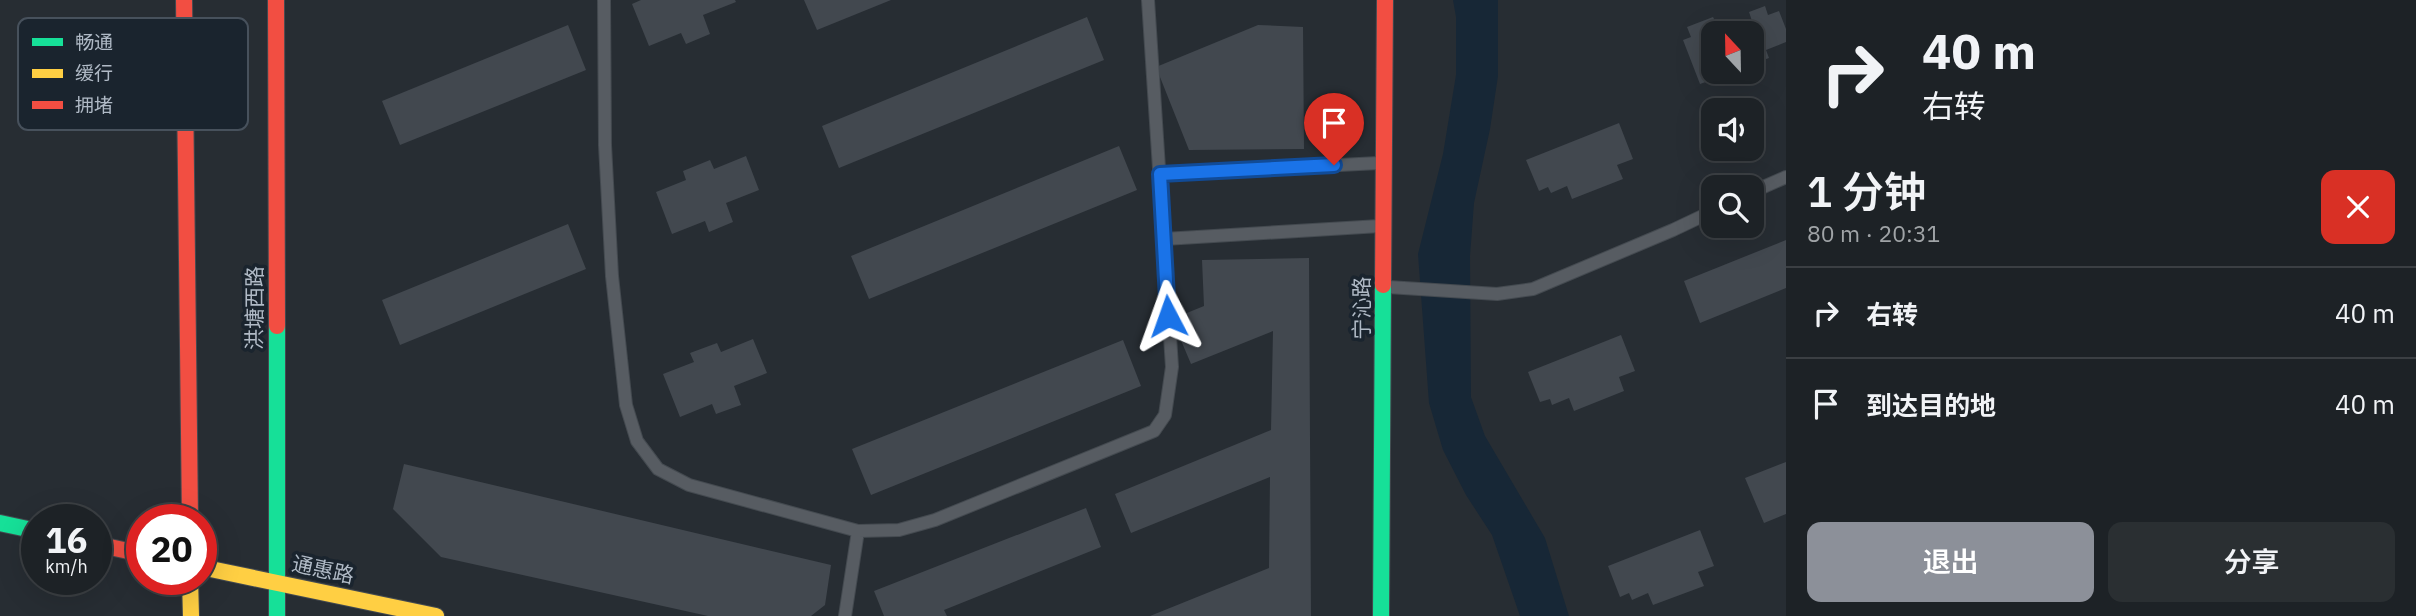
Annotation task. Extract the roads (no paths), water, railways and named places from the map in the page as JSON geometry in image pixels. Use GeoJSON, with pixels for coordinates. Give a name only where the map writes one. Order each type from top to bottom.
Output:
{"type":"FeatureCollection","features":[{"type":"Feature","properties":{"kind":"main road"},"geometry":{"type":"LineString","coordinates":[[184,0],[184,18]]}},
{"type":"Feature","properties":{"kind":"main road","name":"洪塘西路"},"geometry":{"type":"LineString","coordinates":[[276,0],[277,616]]}},
{"type":"Feature","properties":{"kind":"main road","name":"宁沁路"},"geometry":{"type":"LineString","coordinates":[[1381,616],[1385,0]]}},
{"type":"Feature","properties":{"kind":"main road"},"geometry":{"type":"LineString","coordinates":[[186,130],[190,504]]}},
{"type":"Feature","properties":{"kind":"main road"},"geometry":{"type":"LineString","coordinates":[[0,523],[21,528]]}},
{"type":"Feature","properties":{"kind":"main road","name":"通惠路"},"geometry":{"type":"LineString","coordinates":[[217,570],[436,616]]}},
{"type":"Feature","properties":{"kind":"main road"},"geometry":{"type":"LineString","coordinates":[[190,595],[191,616]]}},
{"type":"Feature","properties":{"kind":"lane"},"geometry":{"type":"LineString","coordinates":[[604,0],[605,145],[612,276],[626,405],[637,441],[658,469],[689,485],[858,531],[899,530],[935,520],[1154,431],[1165,415],[1172,367],[1148,0]]}},
{"type":"Feature","properties":{"kind":"lane"},"geometry":{"type":"LineString","coordinates":[[1160,174],[1383,162]]}},
{"type":"Feature","properties":{"kind":"lane"},"geometry":{"type":"LineString","coordinates":[[1764,187],[1786,177]]}},
{"type":"Feature","properties":{"kind":"lane"},"geometry":{"type":"LineString","coordinates":[[1383,287],[1497,295],[1533,289],[1701,217]]}},
{"type":"Feature","properties":{"kind":"lane"},"geometry":{"type":"LineString","coordinates":[[1164,239],[1383,225]]}},
{"type":"Feature","properties":{"kind":"lane"},"geometry":{"type":"LineString","coordinates":[[845,616],[858,531]]}},
{"type":"Feature","properties":{"kind":"water"},"geometry":{"type":"Polygon","coordinates":[[[1453,0],[1498,0],[1498,76],[1474,203],[1470,256],[1471,397],[1485,436],[1545,538],[1569,616],[1520,616],[1492,535],[1466,495],[1443,450],[1429,403],[1418,254],[1443,154],[1456,75],[1456,17],[1453,0]]]}}]}
